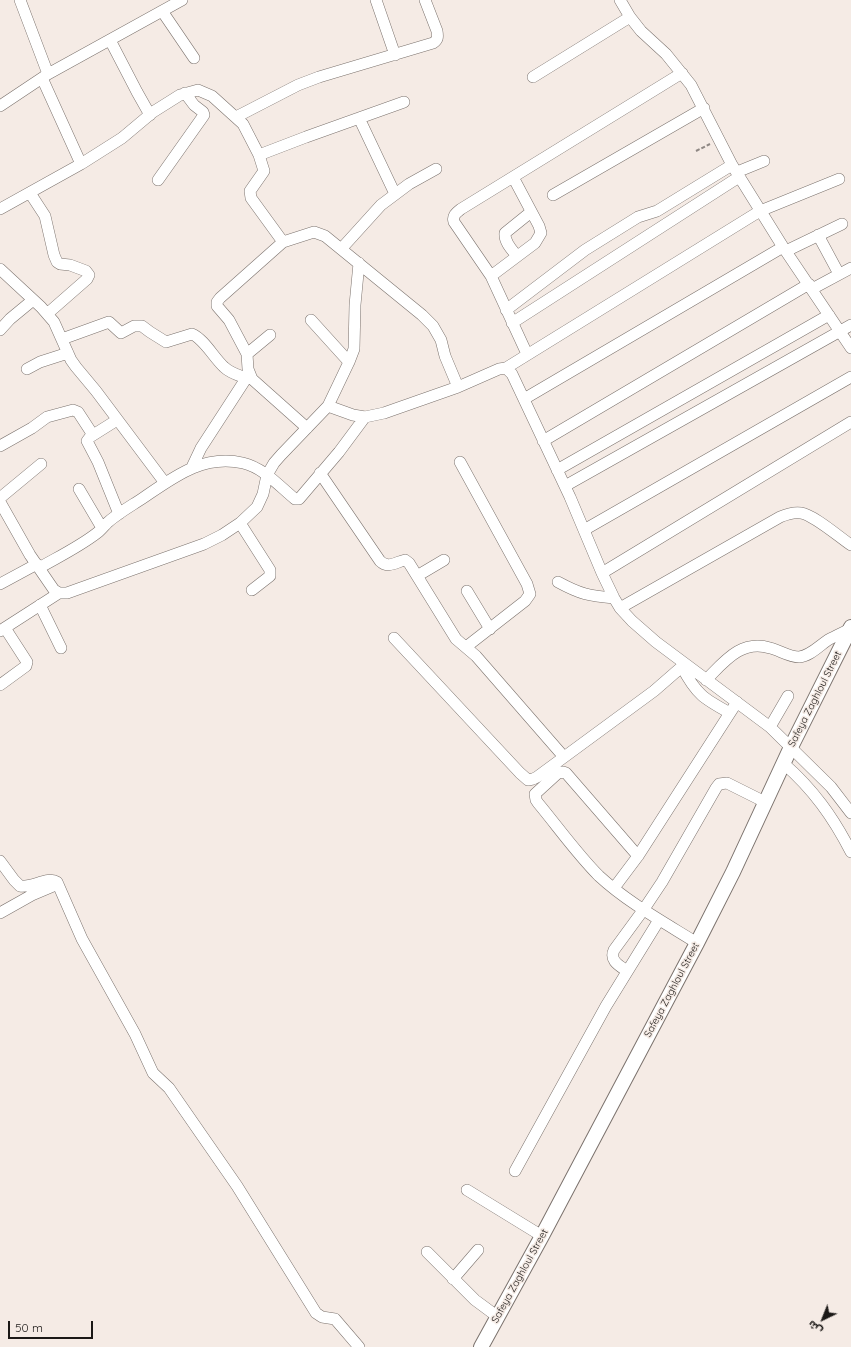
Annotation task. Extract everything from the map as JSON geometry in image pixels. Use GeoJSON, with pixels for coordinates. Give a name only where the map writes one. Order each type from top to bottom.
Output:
{"type":"FeatureCollection","features":[{"type":"Feature","properties":{"kind":"street"},"geometry":{"type":"LineString","coordinates":[[20,0],[45,76],[81,164]]}},
{"type":"Feature","properties":{"kind":"street"},"geometry":{"type":"LineString","coordinates":[[0,106],[45,76],[182,0]]}},
{"type":"Feature","properties":{"kind":"street"},"geometry":{"type":"LineString","coordinates":[[376,0],[395,55]]}},
{"type":"Feature","properties":{"kind":"street"},"geometry":{"type":"LineString","coordinates":[[236,117],[298,85],[319,77],[433,44],[438,37],[425,0]]}},
{"type":"Feature","properties":{"kind":"street"},"geometry":{"type":"LineString","coordinates":[[620,0],[630,18],[641,31],[666,54],[691,86],[704,108],[718,140],[760,211],[851,348]]}},
{"type":"Feature","properties":{"kind":"street"},"geometry":{"type":"LineString","coordinates":[[162,11],[194,58]]}},
{"type":"Feature","properties":{"kind":"street"},"geometry":{"type":"LineString","coordinates":[[533,78],[630,18]]}},
{"type":"Feature","properties":{"kind":"street"},"geometry":{"type":"LineString","coordinates":[[110,40],[150,115]]}},
{"type":"Feature","properties":{"kind":"street"},"geometry":{"type":"LineString","coordinates":[[527,354],[491,276],[454,222],[454,215],[461,209],[682,73]]}},
{"type":"Feature","properties":{"kind":"street"},"geometry":{"type":"LineString","coordinates":[[0,210],[81,164],[122,138],[150,115],[180,95],[198,90],[212,96],[243,124],[259,155],[264,171],[250,192],[251,198],[283,242]]}},
{"type":"Feature","properties":{"kind":"street"},"geometry":{"type":"LineString","coordinates":[[158,180],[204,115],[204,113],[194,105],[186,93]]}},
{"type":"Feature","properties":{"kind":"street"},"geometry":{"type":"LineString","coordinates":[[259,155],[404,102]]}},
{"type":"Feature","properties":{"kind":"street"},"geometry":{"type":"LineString","coordinates":[[553,194],[704,108]]}},
{"type":"Feature","properties":{"kind":"street"},"geometry":{"type":"LineString","coordinates":[[359,118],[395,194]]}},
{"type":"Feature","properties":{"kind":"street"},"geometry":{"type":"LineString","coordinates":[[506,310],[585,250],[638,217],[657,211],[736,171],[764,161]]}},
{"type":"Feature","properties":{"kind":"street"},"geometry":{"type":"LineString","coordinates":[[342,248],[381,205],[395,194],[436,169]]}},
{"type":"Feature","properties":{"kind":"street"},"geometry":{"type":"LineString","coordinates":[[512,324],[656,230],[736,171]]}},
{"type":"Feature","properties":{"kind":"street"},"geometry":{"type":"LineString","coordinates":[[491,276],[535,242],[541,233],[539,226],[513,177]]}},
{"type":"Feature","properties":{"kind":"street"},"geometry":{"type":"LineString","coordinates":[[328,406],[353,415],[365,417],[384,413],[458,387],[499,369],[506,368],[760,211],[839,179]]}},
{"type":"Feature","properties":{"kind":"street"},"geometry":{"type":"LineString","coordinates":[[30,193],[46,216],[54,255],[57,262],[86,271],[89,275],[87,279],[47,314]]}},
{"type":"Feature","properties":{"kind":"street"},"geometry":{"type":"LineString","coordinates":[[517,256],[506,241],[504,237],[505,233],[531,212]]}},
{"type":"Feature","properties":{"kind":"street"},"geometry":{"type":"LineString","coordinates":[[646,214],[656,230]]}},
{"type":"Feature","properties":{"kind":"street"},"geometry":{"type":"LineString","coordinates":[[524,399],[784,249],[842,224]]}},
{"type":"Feature","properties":{"kind":"street"},"geometry":{"type":"LineString","coordinates":[[192,467],[201,448],[248,376],[247,354],[229,320],[217,306],[217,302],[283,242],[314,232],[325,236],[342,248],[422,315],[432,326],[441,340],[445,356],[458,387]]}},
{"type":"Feature","properties":{"kind":"street"},"geometry":{"type":"LineString","coordinates":[[818,235],[839,274]]}},
{"type":"Feature","properties":{"kind":"street"},"geometry":{"type":"LineString","coordinates":[[0,502],[38,566],[54,590],[59,593],[74,591],[186,550],[222,535],[240,523],[257,507],[262,499],[267,475],[281,454],[328,406],[354,349],[355,305],[359,263]]}},
{"type":"Feature","properties":{"kind":"street"},"geometry":{"type":"LineString","coordinates":[[543,441],[810,287],[851,268]]}},
{"type":"Feature","properties":{"kind":"street"},"geometry":{"type":"LineString","coordinates":[[0,269],[54,322],[76,367],[96,391],[165,483]]}},
{"type":"Feature","properties":{"kind":"street"},"geometry":{"type":"LineString","coordinates":[[0,330],[10,319],[33,300]]}},
{"type":"Feature","properties":{"kind":"street"},"geometry":{"type":"LineString","coordinates":[[557,470],[828,315]]}},
{"type":"Feature","properties":{"kind":"street"},"geometry":{"type":"LineString","coordinates":[[311,320],[349,362]]}},
{"type":"Feature","properties":{"kind":"street"},"geometry":{"type":"LineString","coordinates":[[62,339],[109,322],[121,333],[134,326],[142,326],[166,342],[192,334],[201,340],[224,367],[232,372],[248,376],[307,428]]}},
{"type":"Feature","properties":{"kind":"street"},"geometry":{"type":"LineString","coordinates":[[565,486],[839,330],[851,325]]}},
{"type":"Feature","properties":{"kind":"street"},"geometry":{"type":"LineString","coordinates":[[247,354],[270,335]]}},
{"type":"Feature","properties":{"kind":"street"},"geometry":{"type":"LineString","coordinates":[[27,369],[40,362],[68,352]]}},
{"type":"Feature","properties":{"kind":"street"},"geometry":{"type":"LineString","coordinates":[[506,368],[512,374],[524,399],[565,486],[602,573],[620,608],[683,666],[706,680],[770,727],[831,786],[851,813]]}},
{"type":"Feature","properties":{"kind":"street"},"geometry":{"type":"LineString","coordinates":[[584,530],[851,377]]}},
{"type":"Feature","properties":{"kind":"street"},"geometry":{"type":"LineString","coordinates":[[0,446],[32,428],[47,417],[73,410],[78,412],[93,436]]}},
{"type":"Feature","properties":{"kind":"street"},"geometry":{"type":"LineString","coordinates":[[0,584],[38,566],[97,533],[120,514],[165,483],[192,467],[214,462],[243,463],[267,475],[297,500],[339,452],[365,417]]}},
{"type":"Feature","properties":{"kind":"street"},"geometry":{"type":"LineString","coordinates":[[117,420],[88,440],[88,444],[98,462],[120,514]]}},
{"type":"Feature","properties":{"kind":"street"},"geometry":{"type":"LineString","coordinates":[[602,573],[851,422]]}},
{"type":"Feature","properties":{"kind":"street"},"geometry":{"type":"LineString","coordinates":[[460,462],[530,594],[525,601],[466,647]]}},
{"type":"Feature","properties":{"kind":"street"},"geometry":{"type":"LineString","coordinates":[[0,498],[41,464]]}},
{"type":"Feature","properties":{"kind":"street"},"geometry":{"type":"LineString","coordinates":[[320,473],[384,565],[407,561],[456,639],[476,656],[564,757]]}},
{"type":"Feature","properties":{"kind":"street"},"geometry":{"type":"LineString","coordinates":[[78,489],[102,528]]}},
{"type":"Feature","properties":{"kind":"street"},"geometry":{"type":"LineString","coordinates":[[620,608],[780,516],[792,513],[802,513],[815,519],[851,545]]}},
{"type":"Feature","properties":{"kind":"street"},"geometry":{"type":"LineString","coordinates":[[240,523],[270,570],[270,576],[252,590]]}},
{"type":"Feature","properties":{"kind":"street"},"geometry":{"type":"LineString","coordinates":[[417,576],[444,560]]}},
{"type":"Feature","properties":{"kind":"street"},"geometry":{"type":"LineString","coordinates":[[558,582],[577,592],[590,596],[614,598]]}},
{"type":"Feature","properties":{"kind":"street"},"geometry":{"type":"LineString","coordinates":[[467,591],[490,629]]}},
{"type":"Feature","properties":{"kind":"street"},"geometry":{"type":"LineString","coordinates":[[0,684],[26,666],[27,662],[3,629],[59,593]]}},
{"type":"Feature","properties":{"kind":"street"},"geometry":{"type":"LineString","coordinates":[[40,605],[61,648]]}},
{"type":"Feature","properties":{"kind":"street"},"geometry":{"type":"LineString","coordinates":[[706,680],[729,657],[747,646],[757,645],[769,647],[798,657],[807,655],[831,638],[850,628]]}},
{"type":"Feature","properties":{"kind":"street","name":"Safeya Zaghloul Street"},"geometry":{"type":"LineString","coordinates":[[481,1347],[542,1236],[697,943],[733,872],[783,762],[850,628]]}},
{"type":"Feature","properties":{"kind":"street"},"geometry":{"type":"LineString","coordinates":[[394,638],[528,780],[533,779],[654,691],[683,666]]}},
{"type":"Feature","properties":{"kind":"street"},"geometry":{"type":"LineString","coordinates":[[683,666],[689,681],[700,695],[730,713]]}},
{"type":"Feature","properties":{"kind":"street"},"geometry":{"type":"LineString","coordinates":[[770,727],[788,696]]}},
{"type":"Feature","properties":{"kind":"street"},"geometry":{"type":"LineString","coordinates":[[614,888],[638,856],[737,702]]}},
{"type":"Feature","properties":{"kind":"street"},"geometry":{"type":"LineString","coordinates":[[783,762],[802,779],[820,801],[834,821],[851,852]]}},
{"type":"Feature","properties":{"kind":"street"},"geometry":{"type":"LineString","coordinates":[[638,856],[566,773],[558,773],[537,792],[535,797],[538,803],[588,864],[614,888],[659,920],[697,943]]}},
{"type":"Feature","properties":{"kind":"street"},"geometry":{"type":"LineString","coordinates":[[627,971],[615,962],[612,954],[662,882],[719,784],[722,782],[727,783],[765,802]]}},
{"type":"Feature","properties":{"kind":"street"},"geometry":{"type":"LineString","coordinates":[[0,861],[20,886],[29,886],[52,880],[56,881],[82,939],[135,1034],[153,1073],[169,1088],[237,1186],[316,1313],[322,1317],[335,1319],[359,1347]]}},
{"type":"Feature","properties":{"kind":"street"},"geometry":{"type":"LineString","coordinates":[[0,913],[32,895],[58,884]]}},
{"type":"Feature","properties":{"kind":"street"},"geometry":{"type":"LineString","coordinates":[[515,1171],[602,1013],[659,920]]}},
{"type":"Feature","properties":{"kind":"street"},"geometry":{"type":"LineString","coordinates":[[467,1190],[542,1236]]}},
{"type":"Feature","properties":{"kind":"street"},"geometry":{"type":"LineString","coordinates":[[452,1279],[478,1250]]}},
{"type":"Feature","properties":{"kind":"street"},"geometry":{"type":"LineString","coordinates":[[427,1252],[474,1300],[498,1317]]}},
{"type":"Feature","properties":{"kind":"path"},"geometry":{"type":"LineString","coordinates":[[696,151],[718,140]]}}]}
